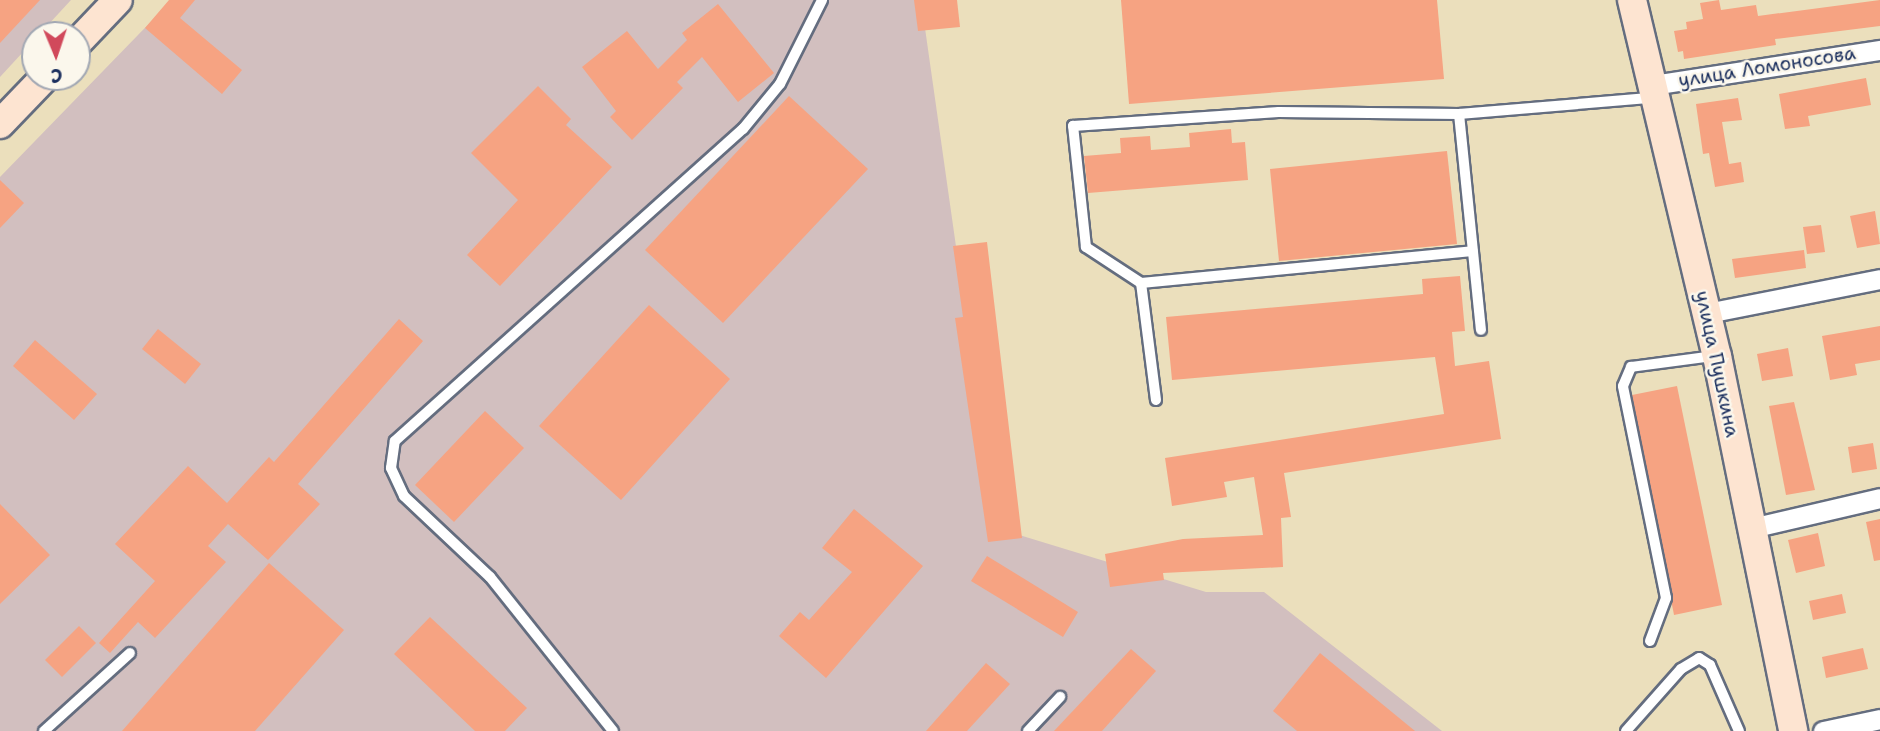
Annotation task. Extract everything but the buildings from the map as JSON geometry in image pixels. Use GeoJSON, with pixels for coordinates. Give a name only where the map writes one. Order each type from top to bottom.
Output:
{"type":"FeatureCollection","features":[{"type":"Feature","properties":{"kind":"street"},"geometry":{"type":"LineString","coordinates":[[91,28],[118,0]]}},
{"type":"Feature","properties":{"kind":"street","name":"улица Пушкина"},"geometry":{"type":"LineString","coordinates":[[1632,0],[1717,356],[1793,731]]}},
{"type":"Feature","properties":{"kind":"street","name":"улица Ломоносова"},"geometry":{"type":"LineString","coordinates":[[1655,91],[1880,50]]}},
{"type":"Feature","properties":{"kind":"street"},"geometry":{"type":"LineString","coordinates":[[0,124],[32,91]]}},
{"type":"Feature","properties":{"kind":"street"},"geometry":{"type":"LineString","coordinates":[[1707,313],[1880,279]]}},
{"type":"Feature","properties":{"kind":"street"},"geometry":{"type":"LineString","coordinates":[[1751,528],[1880,498]]}},
{"type":"Feature","properties":{"kind":"street"},"geometry":{"type":"LineString","coordinates":[[1823,731],[1880,719]]}},
{"type":"Feature","properties":{"kind":"lane"},"geometry":{"type":"LineString","coordinates":[[613,731],[490,577],[404,496],[391,468],[395,441],[743,129],[780,84],[822,0]]}},
{"type":"Feature","properties":{"kind":"lane"},"geometry":{"type":"LineString","coordinates":[[1472,251],[1141,283],[1086,247],[1073,126],[1279,112],[1460,114],[1655,91]]}},
{"type":"Feature","properties":{"kind":"lane"},"geometry":{"type":"LineString","coordinates":[[1460,114],[1481,330]]}},
{"type":"Feature","properties":{"kind":"lane"},"geometry":{"type":"LineString","coordinates":[[1141,283],[1156,400]]}},
{"type":"Feature","properties":{"kind":"lane"},"geometry":{"type":"LineString","coordinates":[[1650,640],[1666,598],[1623,386],[1631,367],[1717,356]]}},
{"type":"Feature","properties":{"kind":"lane"},"geometry":{"type":"LineString","coordinates":[[44,731],[130,653]]}},
{"type":"Feature","properties":{"kind":"lane"},"geometry":{"type":"LineString","coordinates":[[1626,731],[1681,669],[1699,658],[1710,665],[1739,731]]}},
{"type":"Feature","properties":{"kind":"lane"},"geometry":{"type":"LineString","coordinates":[[1028,731],[1060,697]]}},
{"type":"Feature","properties":{"kind":"shaded area"},"geometry":{"type":"Polygon","coordinates":[[[0,0],[71,0],[52,21],[21,21],[21,54],[0,77],[0,0]]]}},
{"type":"Feature","properties":{"kind":"shaded area"},"geometry":{"type":"Polygon","coordinates":[[[172,0],[921,0],[996,528],[1206,592],[1264,592],[1442,731],[0,731],[0,177],[84,91],[91,91],[91,83],[172,0]]]}}]}
